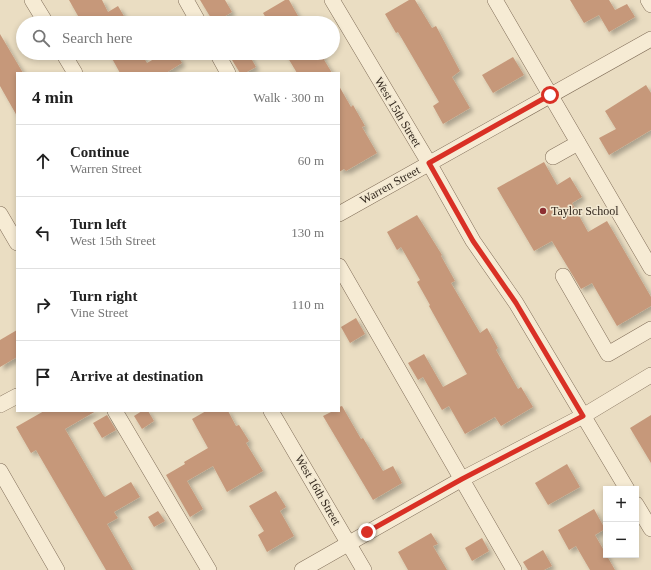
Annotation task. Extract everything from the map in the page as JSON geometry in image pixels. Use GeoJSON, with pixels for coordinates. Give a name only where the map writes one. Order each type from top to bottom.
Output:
{"type":"FeatureCollection","features":[{"type":"Feature","properties":{"kind":"street"},"geometry":{"type":"LineString","coordinates":[[32,0],[42,16]]}},
{"type":"Feature","properties":{"kind":"street"},"geometry":{"type":"LineString","coordinates":[[186,0],[195,16]]}},
{"type":"Feature","properties":{"kind":"street","name":"West 15th Street"},"geometry":{"type":"LineString","coordinates":[[332,0],[390,100],[429,163],[473,241],[516,303],[625,486]]}},
{"type":"Feature","properties":{"kind":"street"},"geometry":{"type":"LineString","coordinates":[[495,0],[651,268]]}},
{"type":"Feature","properties":{"kind":"street"},"geometry":{"type":"LineString","coordinates":[[648,0],[651,5]]}},
{"type":"Feature","properties":{"kind":"street","name":"Warren Street"},"geometry":{"type":"LineString","coordinates":[[340,213],[651,39]]}},
{"type":"Feature","properties":{"kind":"street"},"geometry":{"type":"LineString","coordinates":[[67,60],[74,72]]}},
{"type":"Feature","properties":{"kind":"street"},"geometry":{"type":"LineString","coordinates":[[221,60],[227,72]]}},
{"type":"Feature","properties":{"kind":"street"},"geometry":{"type":"LineString","coordinates":[[553,157],[578,143]]}},
{"type":"Feature","properties":{"kind":"street"},"geometry":{"type":"LineString","coordinates":[[0,214],[16,241]]}},
{"type":"Feature","properties":{"kind":"street"},"geometry":{"type":"LineString","coordinates":[[340,268],[514,570]]}},
{"type":"Feature","properties":{"kind":"street"},"geometry":{"type":"LineString","coordinates":[[563,276],[608,354],[651,329]]}},
{"type":"Feature","properties":{"kind":"street"},"geometry":{"type":"LineString","coordinates":[[302,570],[462,479],[583,416],[651,375]]}},
{"type":"Feature","properties":{"kind":"street"},"geometry":{"type":"LineString","coordinates":[[0,405],[16,397]]}},
{"type":"Feature","properties":{"kind":"street"},"geometry":{"type":"LineString","coordinates":[[116,412],[209,570]]}},
{"type":"Feature","properties":{"kind":"street","name":"West 16th Street"},"geometry":{"type":"LineString","coordinates":[[272,412],[364,570]]}},
{"type":"Feature","properties":{"kind":"street"},"geometry":{"type":"LineString","coordinates":[[0,472],[57,570]]}},
{"type":"Feature","properties":{"kind":"street"},"geometry":{"type":"LineString","coordinates":[[639,509],[651,529]]}},
{"type":"Feature","properties":{"kind":"building"},"geometry":{"type":"Polygon","coordinates":[[[69,0],[102,0],[108,12],[118,6],[124,16],[78,16],[69,0]]]}},
{"type":"Feature","properties":{"kind":"building"},"geometry":{"type":"Polygon","coordinates":[[[200,0],[225,0],[232,12],[225,16],[210,16],[200,0]]]}},
{"type":"Feature","properties":{"kind":"building"},"geometry":{"type":"Polygon","coordinates":[[[285,0],[289,0],[298,16],[265,16],[263,13],[285,0]]]}},
{"type":"Feature","properties":{"kind":"building"},"geometry":{"type":"Polygon","coordinates":[[[409,0],[415,0],[432,28],[436,26],[460,71],[452,77],[470,108],[443,124],[433,106],[439,102],[398,32],[396,33],[385,14],[409,0]]]}},
{"type":"Feature","properties":{"kind":"building"},"geometry":{"type":"Polygon","coordinates":[[[570,0],[609,0],[615,10],[627,4],[635,17],[609,32],[599,15],[584,23],[570,0]]]}},
{"type":"Feature","properties":{"kind":"building"},"geometry":{"type":"Polygon","coordinates":[[[0,34],[22,72],[16,72],[16,114],[0,86],[0,34]]]}},
{"type":"Feature","properties":{"kind":"building"},"geometry":{"type":"Polygon","coordinates":[[[513,57],[524,75],[493,93],[482,75],[513,57]]]}},
{"type":"Feature","properties":{"kind":"building"},"geometry":{"type":"Polygon","coordinates":[[[113,60],[145,60],[147,63],[152,60],[180,60],[182,63],[168,72],[119,72],[113,60]]]}},
{"type":"Feature","properties":{"kind":"building"},"geometry":{"type":"Polygon","coordinates":[[[232,60],[252,60],[256,67],[247,72],[239,72],[232,60]]]}},
{"type":"Feature","properties":{"kind":"building"},"geometry":{"type":"Polygon","coordinates":[[[289,60],[324,60],[331,72],[296,72],[289,60]]]}},
{"type":"Feature","properties":{"kind":"building"},"geometry":{"type":"Polygon","coordinates":[[[646,85],[651,93],[651,130],[609,155],[599,138],[616,129],[605,111],[646,85]]]}},
{"type":"Feature","properties":{"kind":"building"},"geometry":{"type":"Polygon","coordinates":[[[340,88],[351,107],[353,105],[365,126],[362,127],[377,153],[346,171],[344,169],[340,171],[340,88]]]}},
{"type":"Feature","properties":{"kind":"building"},"geometry":{"type":"Polygon","coordinates":[[[544,162],[557,185],[570,177],[582,197],[572,203],[588,232],[607,221],[651,297],[651,306],[617,326],[592,283],[581,289],[552,241],[534,251],[497,188],[544,162]]]}},
{"type":"Feature","properties":{"kind":"building"},"geometry":{"type":"Polygon","coordinates":[[[417,215],[442,255],[441,256],[455,281],[451,283],[480,333],[487,328],[498,348],[496,350],[518,389],[521,387],[533,407],[501,426],[495,417],[465,434],[449,406],[442,410],[423,377],[418,380],[408,363],[424,354],[443,387],[467,374],[417,282],[420,280],[401,247],[397,250],[387,232],[417,215]]]}},
{"type":"Feature","properties":{"kind":"building"},"geometry":{"type":"Polygon","coordinates":[[[356,318],[365,334],[350,343],[341,327],[356,318]]]}},
{"type":"Feature","properties":{"kind":"building"},"geometry":{"type":"Polygon","coordinates":[[[16,331],[16,358],[0,367],[0,340],[16,331]]]}},
{"type":"Feature","properties":{"kind":"building"},"geometry":{"type":"Polygon","coordinates":[[[342,406],[361,439],[363,438],[383,471],[393,466],[402,483],[373,500],[323,416],[331,412],[340,412],[340,407],[342,406]]]}},
{"type":"Feature","properties":{"kind":"building"},"geometry":{"type":"Polygon","coordinates":[[[42,412],[94,412],[65,429],[105,497],[131,482],[140,497],[114,512],[118,518],[107,524],[133,570],[106,570],[36,450],[31,453],[16,427],[42,412]]]}},
{"type":"Feature","properties":{"kind":"building"},"geometry":{"type":"Polygon","coordinates":[[[140,412],[149,412],[154,421],[142,429],[134,416],[140,412]]]}},
{"type":"Feature","properties":{"kind":"building"},"geometry":{"type":"Polygon","coordinates":[[[204,412],[229,412],[236,426],[239,425],[249,441],[246,443],[263,471],[227,492],[213,466],[187,481],[203,509],[190,517],[166,475],[185,464],[184,462],[208,448],[192,419],[204,412]]]}},
{"type":"Feature","properties":{"kind":"building"},"geometry":{"type":"Polygon","coordinates":[[[107,415],[116,430],[102,438],[93,423],[107,415]]]}},
{"type":"Feature","properties":{"kind":"building"},"geometry":{"type":"Polygon","coordinates":[[[651,415],[651,463],[630,428],[651,415]]]}},
{"type":"Feature","properties":{"kind":"building"},"geometry":{"type":"Polygon","coordinates":[[[567,464],[580,487],[548,505],[535,483],[567,464]]]}},
{"type":"Feature","properties":{"kind":"building"},"geometry":{"type":"Polygon","coordinates":[[[276,491],[286,507],[280,511],[294,536],[267,552],[258,535],[264,531],[249,506],[276,491]]]}},
{"type":"Feature","properties":{"kind":"building"},"geometry":{"type":"Polygon","coordinates":[[[594,509],[603,525],[603,530],[595,535],[603,549],[603,558],[608,558],[615,570],[590,570],[576,546],[569,550],[558,530],[594,509]]]}},
{"type":"Feature","properties":{"kind":"building"},"geometry":{"type":"Polygon","coordinates":[[[158,511],[165,521],[154,527],[148,517],[158,511]]]}},
{"type":"Feature","properties":{"kind":"building"},"geometry":{"type":"Polygon","coordinates":[[[431,533],[438,544],[433,546],[447,570],[408,570],[398,552],[431,533]]]}},
{"type":"Feature","properties":{"kind":"building"},"geometry":{"type":"Polygon","coordinates":[[[482,538],[489,551],[472,561],[465,548],[482,538]]]}},
{"type":"Feature","properties":{"kind":"building"},"geometry":{"type":"Polygon","coordinates":[[[543,550],[552,566],[544,570],[528,570],[523,562],[543,550]]]}},
{"type":"Feature","properties":{"kind":"place","name":"Taylor School"},"geometry":{"type":"Point","coordinates":[543,211]}},
{"type":"Feature","properties":{"kind":"route"},"geometry":{"type":"LineString","coordinates":[[367,532],[462,479],[583,416],[516,303],[473,241],[429,163],[550,95]]}}]}
